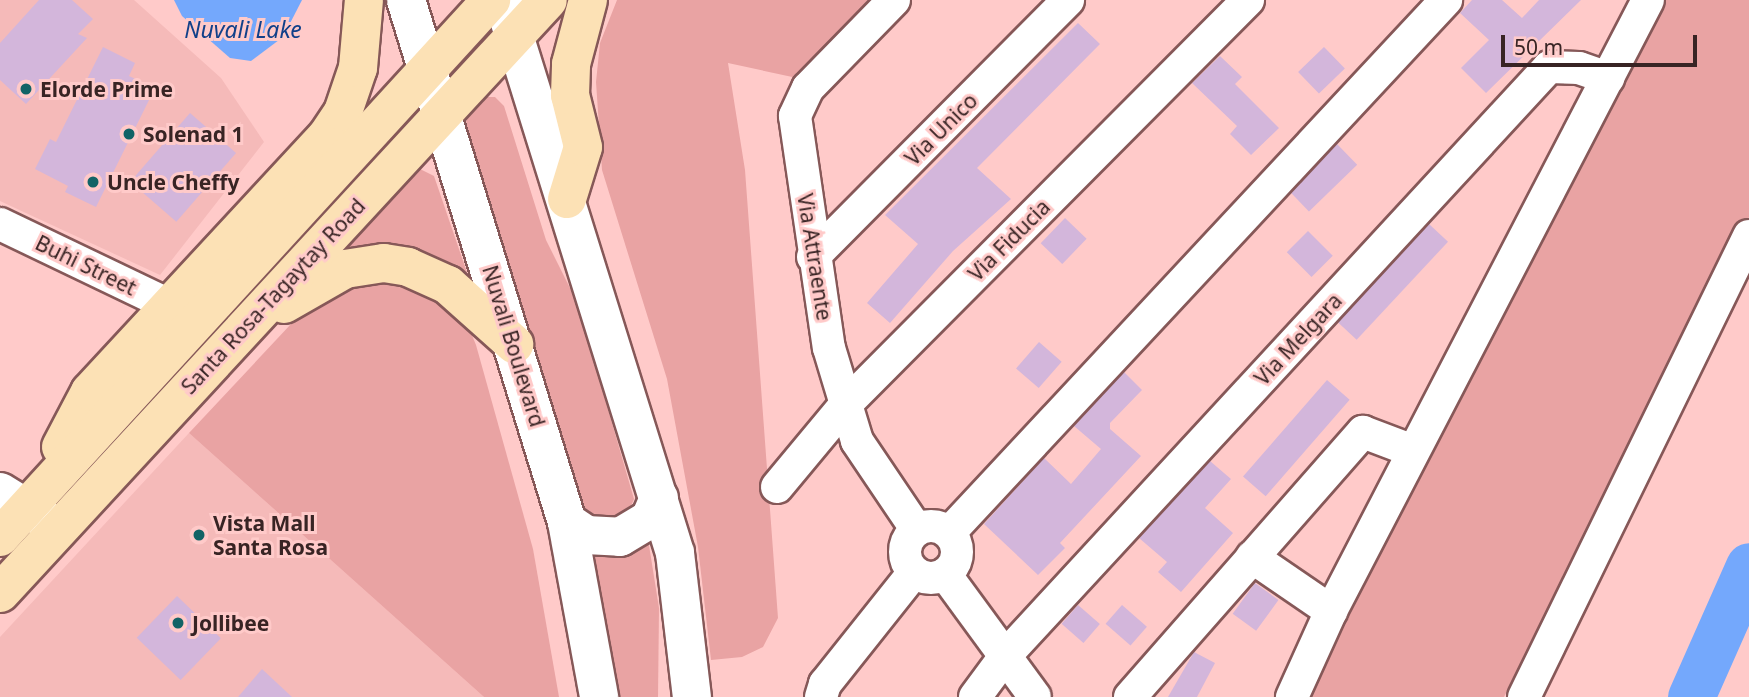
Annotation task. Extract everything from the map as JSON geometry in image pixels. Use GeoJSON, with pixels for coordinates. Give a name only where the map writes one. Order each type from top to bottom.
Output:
{"type":"FeatureCollection","features":[{"type":"Feature","properties":{"kind":"main road"},"geometry":{"type":"LineString","coordinates":[[60,529],[19,502],[90,392],[327,136],[343,112],[358,68],[364,0]]}},
{"type":"Feature","properties":{"kind":"main road","name":"Nuvali Boulevard"},"geometry":{"type":"LineString","coordinates":[[406,0],[568,522],[599,697]]}},
{"type":"Feature","properties":{"kind":"main road","name":"Santa Rosa-Tagaytay Road"},"geometry":{"type":"LineString","coordinates":[[0,537],[19,502],[303,205],[491,0]]}},
{"type":"Feature","properties":{"kind":"main road","name":"Santa Rosa-Tagaytay Road"},"geometry":{"type":"LineString","coordinates":[[0,593],[442,112],[509,18],[548,0]]}},
{"type":"Feature","properties":{"kind":"main road"},"geometry":{"type":"LineString","coordinates":[[567,199],[583,147],[570,95],[570,72],[588,0]]}},
{"type":"Feature","properties":{"kind":"main road"},"geometry":{"type":"LineString","coordinates":[[509,18],[675,553],[692,697]]}},
{"type":"Feature","properties":{"kind":"main road"},"geometry":{"type":"LineString","coordinates":[[226,247],[303,205]]}},
{"type":"Feature","properties":{"kind":"main road"},"geometry":{"type":"LineString","coordinates":[[219,354],[325,277],[364,264],[384,263],[429,274],[448,285],[514,344]]}},
{"type":"Feature","properties":{"kind":"main road"},"geometry":{"type":"LineString","coordinates":[[568,522],[586,535],[620,537],[650,519],[659,498]]}},
{"type":"Feature","properties":{"kind":"street","name":"Via Attraente"},"geometry":{"type":"LineString","coordinates":[[894,0],[808,89],[795,116],[813,257],[829,348],[857,441],[917,530]]}},
{"type":"Feature","properties":{"kind":"street","name":"Via Unico"},"geometry":{"type":"LineString","coordinates":[[813,257],[1068,0]]}},
{"type":"Feature","properties":{"kind":"street","name":"Via Fiducia"},"geometry":{"type":"LineString","coordinates":[[777,487],[846,404],[1248,0]]}},
{"type":"Feature","properties":{"kind":"street"},"geometry":{"type":"LineString","coordinates":[[949,533],[1446,0]]}},
{"type":"Feature","properties":{"kind":"street"},"geometry":{"type":"LineString","coordinates":[[1292,697],[1331,611],[1648,0]]}},
{"type":"Feature","properties":{"kind":"street","name":"Via Melgara"},"geometry":{"type":"LineString","coordinates":[[1006,655],[1549,68],[1579,68],[1608,78]]}},
{"type":"Feature","properties":{"kind":"street","name":"Buhi Street"},"geometry":{"type":"LineString","coordinates":[[0,224],[171,306]]}},
{"type":"Feature","properties":{"kind":"street"},"geometry":{"type":"LineString","coordinates":[[1524,697],[1747,243]]}},
{"type":"Feature","properties":{"kind":"street"},"geometry":{"type":"LineString","coordinates":[[1130,697],[1363,432],[1413,451]]}},
{"type":"Feature","properties":{"kind":"street"},"geometry":{"type":"LineString","coordinates":[[928,526],[949,533],[957,555],[945,574],[929,578],[914,572],[905,555],[917,530],[928,526]]}},
{"type":"Feature","properties":{"kind":"street"},"geometry":{"type":"LineString","coordinates":[[1252,557],[1331,611]]}},
{"type":"Feature","properties":{"kind":"street"},"geometry":{"type":"LineString","coordinates":[[821,697],[825,684],[914,572]]}},
{"type":"Feature","properties":{"kind":"street"},"geometry":{"type":"LineString","coordinates":[[945,574],[1035,697]]}},
{"type":"Feature","properties":{"kind":"street"},"geometry":{"type":"LineString","coordinates":[[975,697],[1006,655]]}},
{"type":"Feature","properties":{"kind":"shaded area","name":"Solenad 1"},"geometry":{"type":"Polygon","coordinates":[[[0,0],[134,0],[221,78],[264,142],[160,275],[0,201],[0,0]]]}},
{"type":"Feature","properties":{"kind":"shaded area"},"geometry":{"type":"Polygon","coordinates":[[[617,0],[872,0],[797,78],[728,63],[745,170],[778,618],[763,647],[742,657],[711,660],[698,547],[667,379],[602,170],[596,82],[600,43],[617,0]]]}},
{"type":"Feature","properties":{"kind":"shaded area"},"geometry":{"type":"Polygon","coordinates":[[[1662,0],[1749,0],[1749,217],[1504,697],[1303,697],[1662,0]]]}},
{"type":"Feature","properties":{"kind":"shaded area"},"geometry":{"type":"Polygon","coordinates":[[[485,97],[495,97],[504,106],[546,240],[577,302],[634,499],[625,520],[581,515],[545,382],[467,136],[466,116],[485,97]]]}},
{"type":"Feature","properties":{"kind":"shaded area"},"geometry":{"type":"Polygon","coordinates":[[[418,168],[434,176],[473,290],[329,261],[418,168]]]}},
{"type":"Feature","properties":{"kind":"shaded area"},"geometry":{"type":"Polygon","coordinates":[[[409,275],[469,328],[476,345],[533,549],[559,697],[484,697],[189,433],[306,308],[333,287],[409,275]]]}},
{"type":"Feature","properties":{"kind":"shaded area","name":"Vista Mall Santa Rosa"},"geometry":{"type":"Polygon","coordinates":[[[189,433],[484,697],[0,697],[0,637],[189,433]]]}},
{"type":"Feature","properties":{"kind":"shaded area"},"geometry":{"type":"Polygon","coordinates":[[[648,539],[659,608],[658,697],[614,697],[588,550],[648,539]]]}},
{"type":"Feature","properties":{"kind":"water","name":"Nuvali Lake"},"geometry":{"type":"Polygon","coordinates":[[[174,0],[302,0],[283,37],[251,61],[230,58],[182,16],[174,0]]]}},
{"type":"Feature","properties":{"kind":"building"},"geometry":{"type":"Polygon","coordinates":[[[39,0],[72,0],[93,19],[78,34],[87,38],[26,104],[0,80],[0,43],[39,0]]]}},
{"type":"Feature","properties":{"kind":"building"},"geometry":{"type":"Polygon","coordinates":[[[1472,0],[1502,0],[1522,18],[1539,0],[1581,0],[1486,93],[1461,68],[1489,40],[1460,13],[1472,0]]]}},
{"type":"Feature","properties":{"kind":"building"},"geometry":{"type":"Polygon","coordinates":[[[1078,23],[1100,44],[977,168],[1011,199],[953,251],[890,323],[867,303],[918,244],[885,215],[1078,23]]]}},
{"type":"Feature","properties":{"kind":"building"},"geometry":{"type":"Polygon","coordinates":[[[103,47],[135,63],[129,76],[155,88],[96,207],[65,192],[68,186],[35,169],[50,139],[56,142],[103,47]]]}},
{"type":"Feature","properties":{"kind":"building"},"geometry":{"type":"Polygon","coordinates":[[[1324,47],[1345,69],[1319,94],[1298,72],[1324,47]]]}},
{"type":"Feature","properties":{"kind":"building"},"geometry":{"type":"Polygon","coordinates":[[[1220,56],[1242,77],[1235,84],[1279,128],[1251,155],[1230,134],[1237,126],[1192,83],[1220,56]]]}},
{"type":"Feature","properties":{"kind":"building"},"geometry":{"type":"Polygon","coordinates":[[[190,113],[236,153],[176,222],[130,182],[190,113]]]}},
{"type":"Feature","properties":{"kind":"building"},"geometry":{"type":"Polygon","coordinates":[[[1337,144],[1357,165],[1309,211],[1289,191],[1337,144]]]}},
{"type":"Feature","properties":{"kind":"building"},"geometry":{"type":"Polygon","coordinates":[[[1065,218],[1087,239],[1062,264],[1041,243],[1065,218]]]}},
{"type":"Feature","properties":{"kind":"building"},"geometry":{"type":"Polygon","coordinates":[[[1429,224],[1448,242],[1357,340],[1338,322],[1429,224]]]}},
{"type":"Feature","properties":{"kind":"building"},"geometry":{"type":"Polygon","coordinates":[[[1308,231],[1333,256],[1312,277],[1287,252],[1308,231]]]}},
{"type":"Feature","properties":{"kind":"building"},"geometry":{"type":"Polygon","coordinates":[[[1039,342],[1062,362],[1039,388],[1016,368],[1039,342]]]}},
{"type":"Feature","properties":{"kind":"building"},"geometry":{"type":"Polygon","coordinates":[[[1124,372],[1142,390],[1110,423],[1110,429],[1141,456],[1060,543],[1065,548],[1038,575],[984,524],[1044,458],[1071,484],[1101,449],[1074,426],[1124,372]]]}},
{"type":"Feature","properties":{"kind":"building"},"geometry":{"type":"Polygon","coordinates":[[[1327,380],[1350,400],[1266,496],[1243,477],[1327,380]]]}},
{"type":"Feature","properties":{"kind":"building"},"geometry":{"type":"Polygon","coordinates":[[[1210,461],[1231,479],[1205,508],[1233,533],[1181,592],[1158,572],[1167,562],[1139,538],[1210,461]]]}},
{"type":"Feature","properties":{"kind":"building"},"geometry":{"type":"Polygon","coordinates":[[[1255,583],[1278,600],[1256,631],[1233,614],[1255,583]]]}},
{"type":"Feature","properties":{"kind":"building","name":"Jollibee"},"geometry":{"type":"Polygon","coordinates":[[[177,596],[221,638],[181,680],[137,638],[177,596]]]}},
{"type":"Feature","properties":{"kind":"building"},"geometry":{"type":"Polygon","coordinates":[[[1078,605],[1100,624],[1083,643],[1062,624],[1078,605]]]}},
{"type":"Feature","properties":{"kind":"building"},"geometry":{"type":"Polygon","coordinates":[[[1122,605],[1147,627],[1131,646],[1106,624],[1122,605]]]}},
{"type":"Feature","properties":{"kind":"building"},"geometry":{"type":"Polygon","coordinates":[[[1194,652],[1215,663],[1197,697],[1168,697],[1194,652]]]}},
{"type":"Feature","properties":{"kind":"building"},"geometry":{"type":"Polygon","coordinates":[[[262,669],[292,697],[238,697],[262,669]]]}},
{"type":"Feature","properties":{"kind":"waterway"},"geometry":{"type":"LineString","coordinates":[[1691,697],[1749,566]]}},
{"type":"Feature","properties":{"kind":"place","name":"Elorde Prime"},"geometry":{"type":"Point","coordinates":[26,89]}},
{"type":"Feature","properties":{"kind":"place","name":"Solenad 1"},"geometry":{"type":"Point","coordinates":[129,134]}},
{"type":"Feature","properties":{"kind":"place","name":"Uncle Cheffy"},"geometry":{"type":"Point","coordinates":[93,182]}},
{"type":"Feature","properties":{"kind":"place","name":"Vista Mall Santa Rosa"},"geometry":{"type":"Point","coordinates":[199,535]}},
{"type":"Feature","properties":{"kind":"place","name":"Jollibee"},"geometry":{"type":"Point","coordinates":[178,623]}}]}
